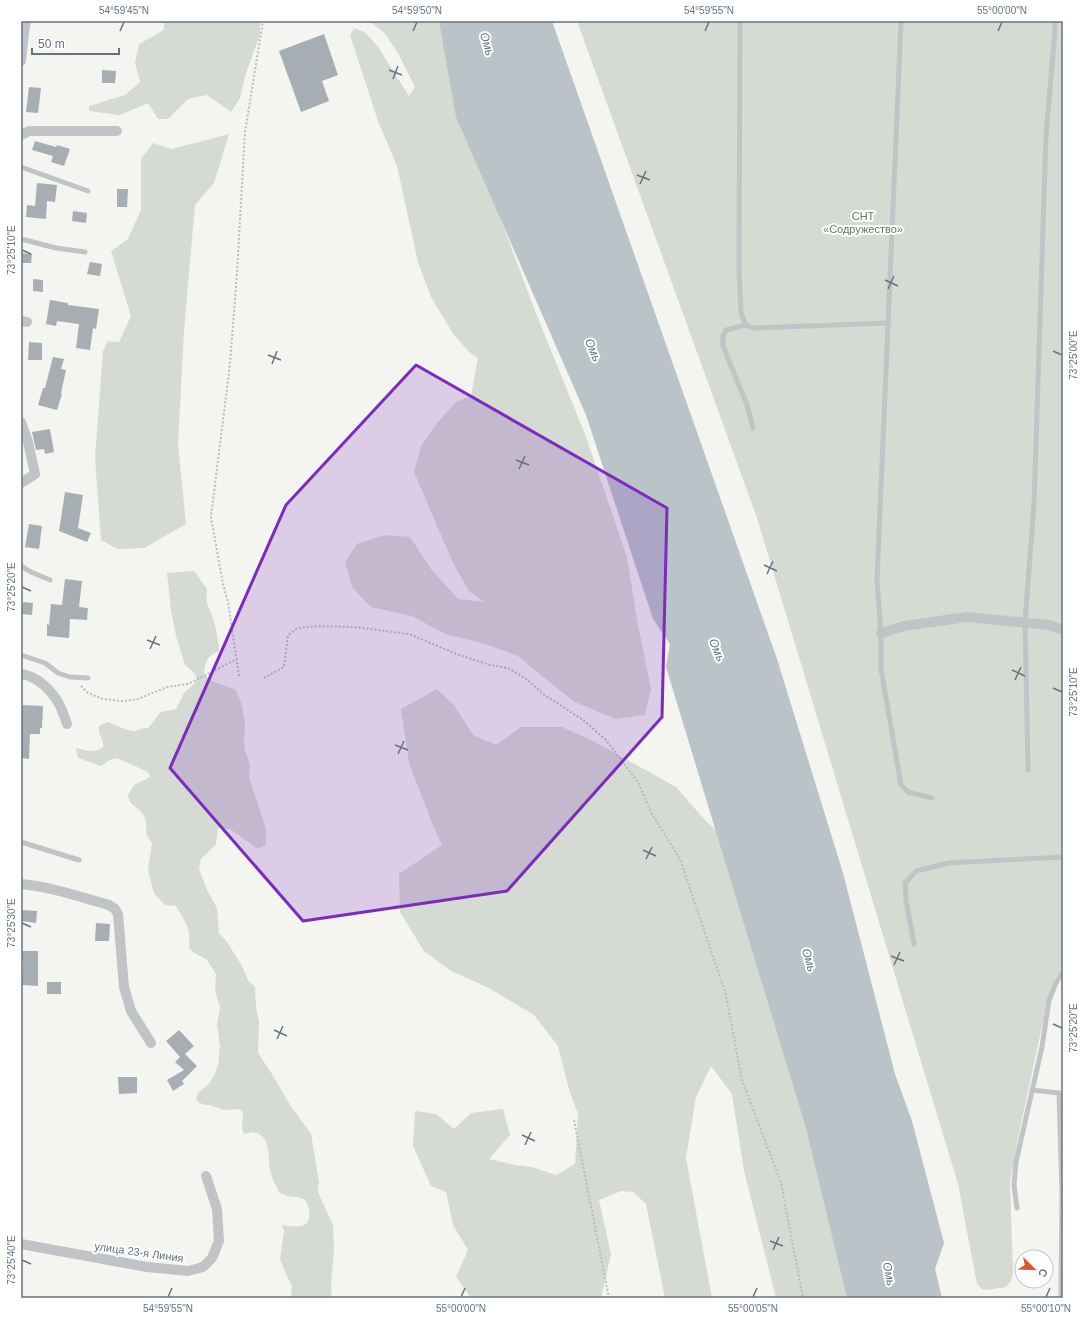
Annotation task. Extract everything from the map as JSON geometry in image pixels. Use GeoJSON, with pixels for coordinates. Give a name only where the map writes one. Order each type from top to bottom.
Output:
{"type":"FeatureCollection","features":[{"type":"Feature","properties":{"kind":"street"},"geometry":{"type":"LineString","coordinates":[[21,61],[26,21]]}},
{"type":"Feature","properties":{"kind":"street"},"geometry":{"type":"LineString","coordinates":[[21,135],[29,131],[117,131]]}},
{"type":"Feature","properties":{"kind":"street"},"geometry":{"type":"LineString","coordinates":[[21,422],[28,442],[35,474],[21,483]]}},
{"type":"Feature","properties":{"kind":"street"},"geometry":{"type":"LineString","coordinates":[[881,633],[904,626],[967,617],[1049,625],[1063,630]]}},
{"type":"Feature","properties":{"kind":"street"},"geometry":{"type":"LineString","coordinates":[[21,674],[35,679],[51,692],[61,707],[67,724]]}},
{"type":"Feature","properties":{"kind":"street"},"geometry":{"type":"LineString","coordinates":[[21,884],[62,891],[116,909],[118,914],[124,987],[131,1010],[150,1043]]}},
{"type":"Feature","properties":{"kind":"street","name":"улица 23-я Линия"},"geometry":{"type":"LineString","coordinates":[[21,1244],[147,1267],[188,1271],[203,1268],[212,1258],[218,1241],[218,1209],[206,1176]]}},
{"type":"Feature","properties":{"kind":"lane"},"geometry":{"type":"LineString","coordinates":[[740,21],[739,269],[741,313],[746,325]]}},
{"type":"Feature","properties":{"kind":"lane"},"geometry":{"type":"LineString","coordinates":[[901,21],[877,581],[881,633],[881,669],[901,785],[908,792],[932,798]]}},
{"type":"Feature","properties":{"kind":"lane"},"geometry":{"type":"LineString","coordinates":[[1028,770],[1025,622],[1034,504],[1046,136],[1055,21]]}},
{"type":"Feature","properties":{"kind":"lane"},"geometry":{"type":"LineString","coordinates":[[21,167],[88,191]]}},
{"type":"Feature","properties":{"kind":"lane"},"geometry":{"type":"LineString","coordinates":[[21,239],[56,248],[85,252]]}},
{"type":"Feature","properties":{"kind":"lane"},"geometry":{"type":"LineString","coordinates":[[753,428],[747,405],[723,346],[723,336],[726,330],[746,325],[754,328],[889,323]]}},
{"type":"Feature","properties":{"kind":"lane"},"geometry":{"type":"LineString","coordinates":[[21,566],[50,580]]}},
{"type":"Feature","properties":{"kind":"lane"},"geometry":{"type":"LineString","coordinates":[[21,655],[45,663],[58,672],[70,677],[88,678]]}},
{"type":"Feature","properties":{"kind":"lane"},"geometry":{"type":"LineString","coordinates":[[21,842],[78,860]]}},
{"type":"Feature","properties":{"kind":"lane"},"geometry":{"type":"LineString","coordinates":[[914,944],[906,900],[905,883],[916,871],[949,863],[1063,857]]}},
{"type":"Feature","properties":{"kind":"lane"},"geometry":{"type":"LineString","coordinates":[[1017,1208],[1014,1185],[1016,1162],[1042,1047],[1049,1000],[1056,983],[1063,972]]}},
{"type":"Feature","properties":{"kind":"lane"},"geometry":{"type":"LineString","coordinates":[[1032,1090],[1059,1093],[1063,1194],[1061,1298]]}},
{"type":"Feature","properties":{"kind":"path"},"geometry":{"type":"LineString","coordinates":[[239,676],[228,602],[223,584],[212,516],[231,349],[245,132],[263,21]]}},
{"type":"Feature","properties":{"kind":"path"},"geometry":{"type":"LineString","coordinates":[[264,678],[284,667],[288,635],[298,628],[318,626],[354,627],[409,634],[459,655],[490,665],[508,668],[528,680],[543,694],[583,720],[606,740],[638,782],[652,814],[680,859],[726,995],[742,1080],[781,1184],[802,1298]]}},
{"type":"Feature","properties":{"kind":"path"},"geometry":{"type":"LineString","coordinates":[[70,677],[88,693],[103,700],[122,701],[138,699],[167,687],[188,684],[237,659]]}},
{"type":"Feature","properties":{"kind":"path"},"geometry":{"type":"LineString","coordinates":[[574,1120],[609,1298]]}},
{"type":"Feature","properties":{"kind":"highlighted area"},"geometry":{"type":"Polygon","coordinates":[[[416,365],[667,508],[662,717],[507,891],[303,921],[170,768],[286,505],[416,365]]]}},
{"type":"Feature","properties":{"kind":"green space"},"geometry":{"type":"Polygon","coordinates":[[[164,21],[260,21],[260,35],[246,73],[240,98],[231,112],[207,95],[188,99],[168,119],[158,119],[148,103],[120,115],[89,111],[89,106],[125,95],[140,82],[135,63],[139,44],[164,30],[164,21]]]}},
{"type":"Feature","properties":{"kind":"green space"},"geometry":{"type":"Polygon","coordinates":[[[370,21],[444,21],[478,158],[535,311],[585,434],[627,557],[637,620],[651,689],[645,715],[616,719],[575,702],[518,656],[482,643],[445,634],[412,616],[371,607],[352,587],[345,562],[357,544],[384,535],[410,537],[431,569],[458,599],[484,602],[469,591],[453,563],[414,472],[421,446],[437,423],[456,402],[471,396],[478,358],[469,352],[454,335],[431,297],[418,262],[397,166],[378,121],[350,35],[354,28],[366,33],[378,47],[409,96],[415,87],[399,55],[386,35],[370,21]]]}},
{"type":"Feature","properties":{"kind":"green space","name":"СНТ «Содружество»"},"geometry":{"type":"Polygon","coordinates":[[[577,21],[1063,21],[1063,966],[1055,979],[1049,994],[1010,1182],[1013,1274],[1011,1281],[1006,1287],[987,1290],[982,1289],[977,1284],[958,1184],[757,518],[577,21]]]}},
{"type":"Feature","properties":{"kind":"green space"},"geometry":{"type":"Polygon","coordinates":[[[229,134],[214,183],[195,205],[184,331],[178,445],[186,524],[144,548],[118,549],[101,540],[95,458],[103,351],[108,341],[119,342],[131,316],[111,251],[128,239],[141,210],[141,159],[153,143],[172,149],[229,134]]]}},
{"type":"Feature","properties":{"kind":"green space"},"geometry":{"type":"Polygon","coordinates":[[[194,571],[207,589],[207,604],[215,625],[219,647],[219,651],[211,655],[207,660],[204,674],[212,681],[234,689],[237,692],[242,706],[245,725],[244,743],[245,751],[250,764],[249,777],[266,829],[266,845],[258,849],[230,829],[218,828],[216,844],[201,859],[199,869],[207,890],[217,908],[219,933],[227,942],[242,966],[248,980],[255,987],[256,1007],[259,1022],[258,1053],[290,1105],[311,1134],[319,1182],[318,1192],[333,1225],[334,1248],[331,1286],[332,1298],[291,1298],[292,1286],[280,1259],[284,1231],[282,1225],[296,1227],[302,1226],[309,1220],[310,1212],[303,1199],[287,1196],[279,1192],[271,1175],[266,1141],[259,1134],[253,1132],[244,1134],[242,1129],[243,1112],[239,1109],[224,1110],[210,1105],[205,1105],[196,1100],[198,1093],[208,1085],[214,1076],[218,1065],[220,1047],[217,1024],[220,1007],[215,991],[216,974],[207,960],[189,948],[188,930],[185,921],[176,906],[165,905],[154,893],[148,870],[152,843],[146,834],[144,815],[131,802],[128,795],[134,785],[150,777],[148,772],[119,759],[111,760],[101,766],[78,758],[76,748],[93,751],[103,747],[103,741],[99,733],[99,726],[108,722],[132,731],[148,728],[161,712],[176,709],[184,693],[194,684],[197,678],[185,665],[176,636],[171,610],[167,573],[194,571]]]}},
{"type":"Feature","properties":{"kind":"green space"},"geometry":{"type":"Polygon","coordinates":[[[437,689],[454,705],[473,735],[496,745],[521,727],[562,727],[595,742],[676,787],[705,820],[737,851],[854,1298],[776,1298],[744,1171],[732,1094],[711,1066],[696,1097],[686,1158],[712,1298],[665,1298],[646,1204],[633,1192],[621,1191],[599,1200],[611,1254],[601,1298],[471,1298],[456,1277],[468,1250],[453,1225],[446,1192],[431,1186],[413,1146],[415,1111],[436,1114],[454,1129],[471,1113],[503,1109],[510,1135],[489,1159],[532,1167],[556,1175],[575,1164],[578,1114],[570,1093],[558,1046],[534,1015],[489,988],[451,971],[424,951],[400,912],[399,874],[442,845],[409,763],[401,709],[437,689]]]}},
{"type":"Feature","properties":{"kind":"water","name":"Омь"},"geometry":{"type":"Polygon","coordinates":[[[439,21],[552,21],[777,659],[843,873],[895,1074],[912,1121],[944,1243],[935,1269],[942,1298],[847,1298],[806,1128],[666,667],[670,644],[653,619],[586,415],[456,117],[439,21]]]}},
{"type":"Feature","properties":{"kind":"building"},"geometry":{"type":"Polygon","coordinates":[[[324,34],[338,75],[322,81],[329,101],[301,112],[279,51],[324,34]]]}},
{"type":"Feature","properties":{"kind":"building"},"geometry":{"type":"Polygon","coordinates":[[[102,70],[116,71],[115,83],[102,83],[102,70]]]}},
{"type":"Feature","properties":{"kind":"building"},"geometry":{"type":"Polygon","coordinates":[[[29,87],[41,88],[38,113],[26,112],[29,87]]]}},
{"type":"Feature","properties":{"kind":"building"},"geometry":{"type":"Polygon","coordinates":[[[35,141],[70,149],[64,166],[51,162],[53,156],[32,150],[35,141]]]}},
{"type":"Feature","properties":{"kind":"building"},"geometry":{"type":"Polygon","coordinates":[[[37,183],[57,185],[55,202],[47,201],[46,219],[26,217],[27,205],[35,206],[37,183]]]}},
{"type":"Feature","properties":{"kind":"building"},"geometry":{"type":"Polygon","coordinates":[[[117,189],[128,189],[127,207],[117,207],[117,189]]]}},
{"type":"Feature","properties":{"kind":"building"},"geometry":{"type":"Polygon","coordinates":[[[73,211],[87,213],[86,223],[72,221],[73,211]]]}},
{"type":"Feature","properties":{"kind":"building"},"geometry":{"type":"Polygon","coordinates":[[[21,253],[32,254],[31,263],[21,263],[21,253]]]}},
{"type":"Feature","properties":{"kind":"building"},"geometry":{"type":"Polygon","coordinates":[[[90,262],[102,264],[100,276],[87,274],[90,262]]]}},
{"type":"Feature","properties":{"kind":"building"},"geometry":{"type":"Polygon","coordinates":[[[33,279],[43,280],[43,292],[33,291],[33,279]]]}},
{"type":"Feature","properties":{"kind":"building"},"geometry":{"type":"Polygon","coordinates":[[[50,300],[68,303],[68,305],[99,309],[96,329],[93,328],[90,350],[76,348],[79,324],[57,321],[56,326],[46,324],[50,300]]]}},
{"type":"Feature","properties":{"kind":"building"},"geometry":{"type":"Polygon","coordinates":[[[29,342],[42,343],[42,360],[28,360],[29,342]]]}},
{"type":"Feature","properties":{"kind":"building"},"geometry":{"type":"Polygon","coordinates":[[[53,357],[64,359],[61,369],[66,370],[62,394],[57,410],[38,405],[43,388],[45,388],[53,357]]]}},
{"type":"Feature","properties":{"kind":"building"},"geometry":{"type":"Polygon","coordinates":[[[50,429],[54,452],[45,454],[44,449],[36,450],[32,432],[50,429]]]}},
{"type":"Feature","properties":{"kind":"building"},"geometry":{"type":"Polygon","coordinates":[[[65,492],[83,495],[78,528],[91,533],[87,542],[59,531],[65,492]]]}},
{"type":"Feature","properties":{"kind":"building"},"geometry":{"type":"Polygon","coordinates":[[[29,524],[42,526],[39,549],[25,547],[29,524]]]}},
{"type":"Feature","properties":{"kind":"building"},"geometry":{"type":"Polygon","coordinates":[[[65,579],[82,581],[79,607],[88,608],[87,620],[70,619],[69,638],[47,636],[47,624],[49,625],[51,604],[62,605],[65,579]]]}},
{"type":"Feature","properties":{"kind":"building"},"geometry":{"type":"Polygon","coordinates":[[[23,602],[33,603],[32,615],[21,614],[23,602]]]}},
{"type":"Feature","properties":{"kind":"building"},"geometry":{"type":"Polygon","coordinates":[[[21,705],[43,706],[42,728],[40,728],[40,734],[30,734],[29,759],[21,758],[21,705]]]}},
{"type":"Feature","properties":{"kind":"building"},"geometry":{"type":"Polygon","coordinates":[[[22,910],[37,911],[36,923],[21,921],[22,910]]]}},
{"type":"Feature","properties":{"kind":"building"},"geometry":{"type":"Polygon","coordinates":[[[96,923],[110,924],[109,941],[95,941],[96,923]]]}},
{"type":"Feature","properties":{"kind":"building"},"geometry":{"type":"Polygon","coordinates":[[[21,951],[38,951],[38,986],[22,985],[23,962],[21,962],[21,951]]]}},
{"type":"Feature","properties":{"kind":"building"},"geometry":{"type":"Polygon","coordinates":[[[47,982],[61,982],[61,994],[47,994],[47,982]]]}},
{"type":"Feature","properties":{"kind":"building"},"geometry":{"type":"Polygon","coordinates":[[[179,1030],[194,1046],[185,1054],[197,1066],[182,1081],[184,1084],[173,1091],[167,1080],[184,1070],[175,1062],[180,1057],[166,1041],[179,1030]]]}},
{"type":"Feature","properties":{"kind":"building"},"geometry":{"type":"Polygon","coordinates":[[[118,1077],[137,1077],[137,1093],[119,1094],[118,1077]]]}}]}
